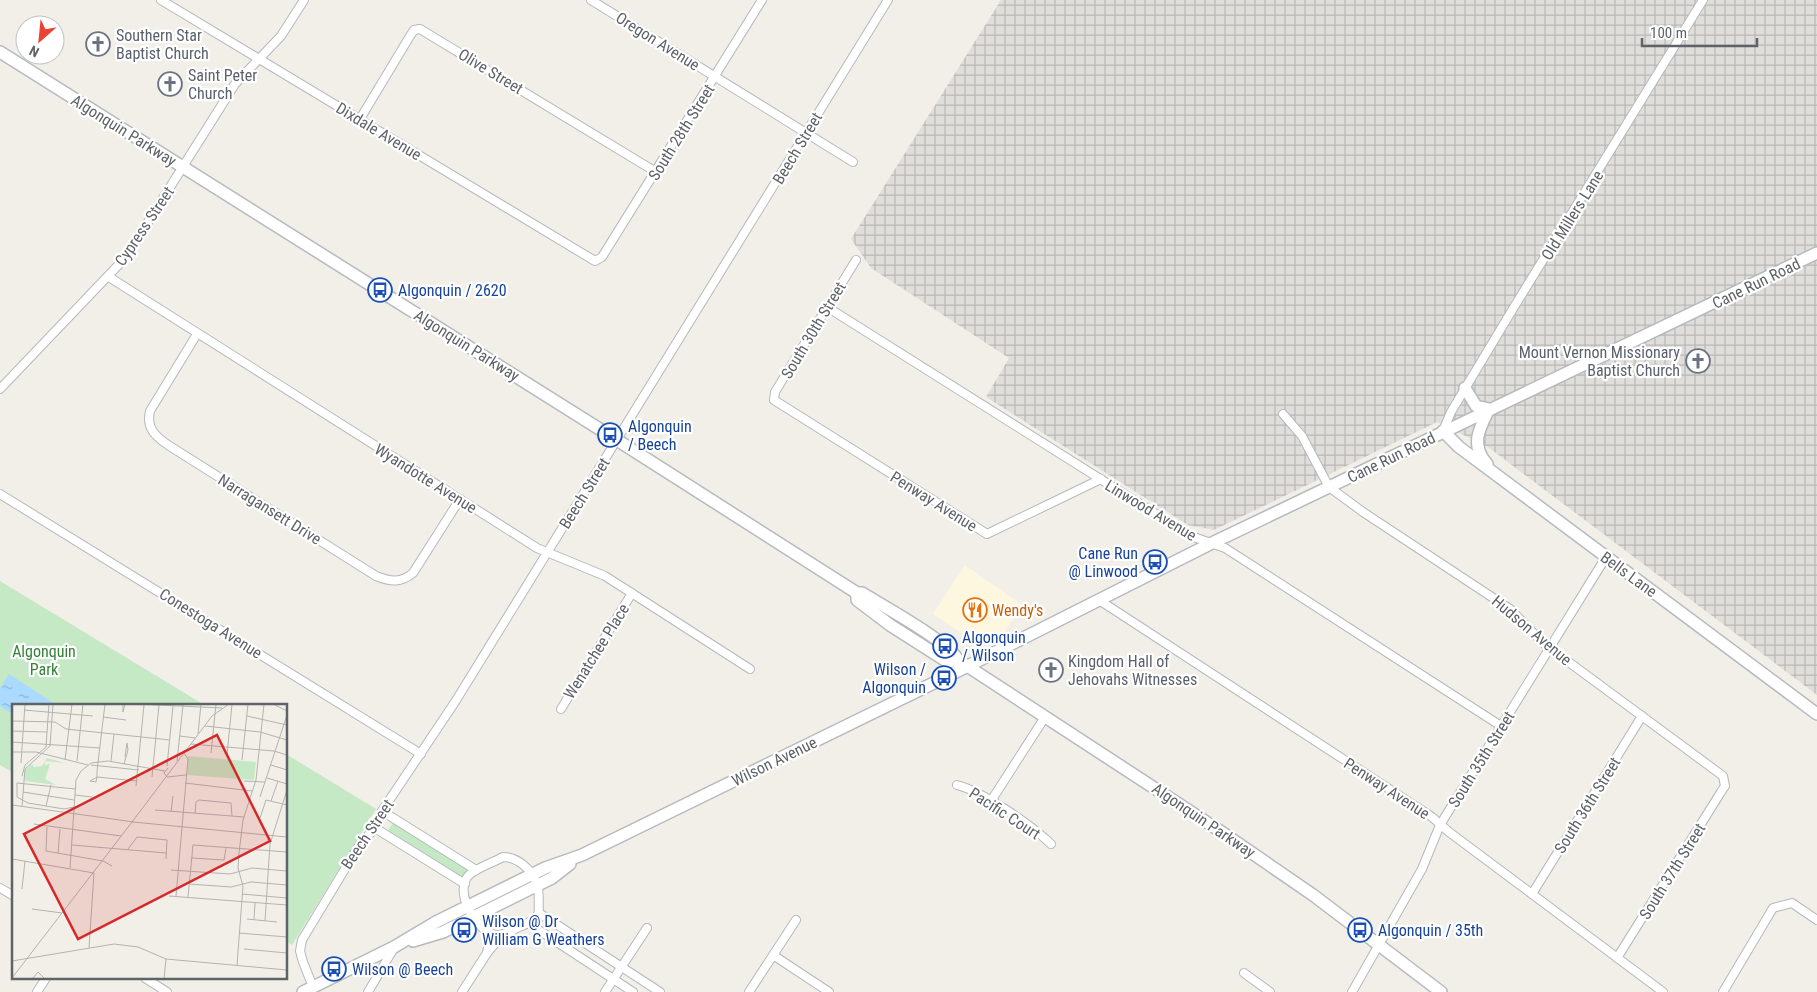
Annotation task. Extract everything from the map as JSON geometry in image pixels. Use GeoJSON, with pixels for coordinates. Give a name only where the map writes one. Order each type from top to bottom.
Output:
{"type":"FeatureCollection","features":[{"type":"Feature","properties":{"kind":"main road","name":"Algonquin Parkway"},"geometry":{"type":"LineString","coordinates":[[0,52],[857,593],[862,593],[954,652],[963,663],[1220,830],[1379,944],[1441,992]]}},
{"type":"Feature","properties":{"kind":"main road","name":"Cane Run Road"},"geometry":{"type":"LineString","coordinates":[[963,663],[1099,600],[1442,431],[1817,253]]}},
{"type":"Feature","properties":{"kind":"main road"},"geometry":{"type":"LineString","coordinates":[[1465,388],[1476,406],[1489,409],[1477,432],[1476,444],[1480,457],[1502,480]]}},
{"type":"Feature","properties":{"kind":"main road","name":"Bells Lane"},"geometry":{"type":"LineString","coordinates":[[1442,431],[1453,443],[1502,480],[1817,714]]}},
{"type":"Feature","properties":{"kind":"main road","name":"Wilson Avenue"},"geometry":{"type":"LineString","coordinates":[[308,989],[394,947],[436,922],[470,912],[535,880],[963,663]]}},
{"type":"Feature","properties":{"kind":"street","name":"Dixdale Avenue"},"geometry":{"type":"LineString","coordinates":[[161,0],[576,251],[597,261]]}},
{"type":"Feature","properties":{"kind":"street","name":"Cypress Street"},"geometry":{"type":"LineString","coordinates":[[0,389],[109,277],[130,251],[235,84],[285,32],[304,0]]}},
{"type":"Feature","properties":{"kind":"street","name":"Oregon Avenue"},"geometry":{"type":"LineString","coordinates":[[591,0],[853,162]]}},
{"type":"Feature","properties":{"kind":"street","name":"South 28th Street"},"geometry":{"type":"LineString","coordinates":[[597,261],[602,257],[656,172],[762,0]]}},
{"type":"Feature","properties":{"kind":"street","name":"Beech Street"},"geometry":{"type":"LineString","coordinates":[[308,989],[300,951],[302,940],[360,844],[375,828],[382,810],[421,754],[548,552],[888,0]]}},
{"type":"Feature","properties":{"kind":"street","name":"Old Millers Lane"},"geometry":{"type":"LineString","coordinates":[[1442,431],[1465,388],[1703,0]]}},
{"type":"Feature","properties":{"kind":"street","name":"Olive Street"},"geometry":{"type":"LineString","coordinates":[[360,119],[410,36],[414,30],[420,29],[656,172]]}},
{"type":"Feature","properties":{"kind":"street","name":"South 30th Street"},"geometry":{"type":"LineString","coordinates":[[774,400],[775,392],[856,260]]}},
{"type":"Feature","properties":{"kind":"street","name":"Wyandotte Avenue"},"geometry":{"type":"LineString","coordinates":[[109,277],[460,500],[548,552],[594,571],[750,669]]}},
{"type":"Feature","properties":{"kind":"street","name":"Linwood Avenue"},"geometry":{"type":"LineString","coordinates":[[827,307],[1191,536],[1225,548],[1501,726]]}},
{"type":"Feature","properties":{"kind":"street","name":"Narragansett Drive"},"geometry":{"type":"LineString","coordinates":[[197,334],[150,411],[149,422],[152,431],[168,445],[376,576],[394,582],[414,573],[460,500]]}},
{"type":"Feature","properties":{"kind":"street","name":"Penway Avenue"},"geometry":{"type":"LineString","coordinates":[[774,400],[986,534],[1101,479]]}},
{"type":"Feature","properties":{"kind":"street"},"geometry":{"type":"LineString","coordinates":[[1283,414],[1302,436],[1329,487]]}},
{"type":"Feature","properties":{"kind":"street","name":"Hudson Avenue"},"geometry":{"type":"LineString","coordinates":[[1329,487],[1363,512],[1500,601],[1550,648],[1723,776],[1724,783]]}},
{"type":"Feature","properties":{"kind":"street","name":"Conestoga Avenue"},"geometry":{"type":"LineString","coordinates":[[0,494],[421,754]]}},
{"type":"Feature","properties":{"kind":"street","name":"South 35th Street"},"geometry":{"type":"LineString","coordinates":[[1352,992],[1422,869],[1440,825],[1606,557]]}},
{"type":"Feature","properties":{"kind":"street","name":"Wenatchee Place"},"geometry":{"type":"LineString","coordinates":[[560,709],[632,594]]}},
{"type":"Feature","properties":{"kind":"street","name":"Penway Avenue"},"geometry":{"type":"LineString","coordinates":[[1099,600],[1432,817],[1440,825],[1663,992]]}},
{"type":"Feature","properties":{"kind":"street","name":"South 36th Street"},"geometry":{"type":"LineString","coordinates":[[1532,894],[1642,716]]}},
{"type":"Feature","properties":{"kind":"street"},"geometry":{"type":"LineString","coordinates":[[991,801],[1046,717]]}},
{"type":"Feature","properties":{"kind":"street","name":"South 37th Street"},"geometry":{"type":"LineString","coordinates":[[1617,958],[1721,792],[1724,783]]}},
{"type":"Feature","properties":{"kind":"street","name":"Pacific Court"},"geometry":{"type":"LineString","coordinates":[[957,785],[991,801],[1035,830],[1051,844]]}},
{"type":"Feature","properties":{"kind":"street"},"geometry":{"type":"LineString","coordinates":[[382,810],[476,870]]}},
{"type":"Feature","properties":{"kind":"street"},"geometry":{"type":"LineString","coordinates":[[375,828],[465,884]]}},
{"type":"Feature","properties":{"kind":"street"},"geometry":{"type":"LineString","coordinates":[[503,934],[491,933],[477,923],[470,912],[465,884],[469,876],[476,870],[503,857],[509,857],[520,862],[535,880],[539,913]]}},
{"type":"Feature","properties":{"kind":"street"},"geometry":{"type":"LineString","coordinates":[[0,888],[12,895]]}},
{"type":"Feature","properties":{"kind":"street"},"geometry":{"type":"LineString","coordinates":[[1723,992],[1773,908],[1792,903],[1817,920]]}},
{"type":"Feature","properties":{"kind":"street"},"geometry":{"type":"LineString","coordinates":[[462,992],[487,953],[503,934],[528,923],[539,913]]}},
{"type":"Feature","properties":{"kind":"street"},"geometry":{"type":"LineString","coordinates":[[539,913],[660,992]]}},
{"type":"Feature","properties":{"kind":"street"},"geometry":{"type":"LineString","coordinates":[[749,992],[796,920]]}},
{"type":"Feature","properties":{"kind":"street"},"geometry":{"type":"LineString","coordinates":[[528,923],[633,992]]}},
{"type":"Feature","properties":{"kind":"street"},"geometry":{"type":"LineString","coordinates":[[605,992],[647,928]]}},
{"type":"Feature","properties":{"kind":"street"},"geometry":{"type":"LineString","coordinates":[[487,953],[491,933]]}},
{"type":"Feature","properties":{"kind":"street"},"geometry":{"type":"LineString","coordinates":[[368,992],[394,947]]}},
{"type":"Feature","properties":{"kind":"street"},"geometry":{"type":"LineString","coordinates":[[773,955],[829,992]]}},
{"type":"Feature","properties":{"kind":"street"},"geometry":{"type":"LineString","coordinates":[[1244,974],[1270,992]]}},
{"type":"Feature","properties":{"kind":"street"},"geometry":{"type":"LineString","coordinates":[[37,992],[45,980]]}},
{"type":"Feature","properties":{"kind":"street"},"geometry":{"type":"LineString","coordinates":[[151,980],[167,992]]}},
{"type":"Feature","properties":{"kind":"shaded area"},"geometry":{"type":"Polygon","coordinates":[[[1001,0],[1817,0],[1817,695],[1488,447],[1437,422],[1214,530],[1188,525],[986,397],[1009,358],[871,268],[851,239],[1001,0]]]}},
{"type":"Feature","properties":{"kind":"shaded area"},"geometry":{"type":"Polygon","coordinates":[[[965,565],[1022,605],[1004,633],[981,646],[933,614],[965,565]]]}},
{"type":"Feature","properties":{"kind":"green space","name":"Algonquin Park"},"geometry":{"type":"Polygon","coordinates":[[[0,581],[203,704],[12,704],[12,772],[0,765],[0,581]]]}},
{"type":"Feature","properties":{"kind":"green space"},"geometry":{"type":"Polygon","coordinates":[[[288,755],[376,809],[292,945],[288,942],[288,755]]]}},
{"type":"Feature","properties":{"kind":"green space"},"geometry":{"type":"Polygon","coordinates":[[[395,820],[469,868],[462,877],[388,830],[395,820]]]}},
{"type":"Feature","properties":{"kind":"water"},"geometry":{"type":"Polygon","coordinates":[[[9,674],[55,704],[12,704],[12,714],[0,706],[0,688],[9,674]]]}},
{"type":"Feature","properties":{"kind":"place","name":"Southern Star Baptist Church"},"geometry":{"type":"Point","coordinates":[98,44]}},
{"type":"Feature","properties":{"kind":"place","name":"Saint Peter Church"},"geometry":{"type":"Point","coordinates":[170,84]}},
{"type":"Feature","properties":{"kind":"place","name":"Algonquin / 2620"},"geometry":{"type":"Point","coordinates":[380,290]}},
{"type":"Feature","properties":{"kind":"place","name":"Mount Vernon Missionary Baptist Church"},"geometry":{"type":"Point","coordinates":[1698,361]}},
{"type":"Feature","properties":{"kind":"place","name":"Algonquin / Beech"},"geometry":{"type":"Point","coordinates":[610,435]}},
{"type":"Feature","properties":{"kind":"place","name":"Cane Run @ Linwood"},"geometry":{"type":"Point","coordinates":[1155,562]}},
{"type":"Feature","properties":{"kind":"place","name":"Wendy's"},"geometry":{"type":"Point","coordinates":[975,610]}},
{"type":"Feature","properties":{"kind":"place","name":"Algonquin / Wilson"},"geometry":{"type":"Point","coordinates":[945,646]}},
{"type":"Feature","properties":{"kind":"place","name":"Kingdom Hall of Jehovahs Witnesses"},"geometry":{"type":"Point","coordinates":[1051,670]}},
{"type":"Feature","properties":{"kind":"place","name":"Wilson / Algonquin"},"geometry":{"type":"Point","coordinates":[944,678]}},
{"type":"Feature","properties":{"kind":"place","name":"Wilson @ Dr William G Weathers"},"geometry":{"type":"Point","coordinates":[464,930]}},
{"type":"Feature","properties":{"kind":"place","name":"Algonquin / 35th"},"geometry":{"type":"Point","coordinates":[1360,930]}},
{"type":"Feature","properties":{"kind":"place","name":"Wilson @ Beech"},"geometry":{"type":"Point","coordinates":[334,969]}}]}
